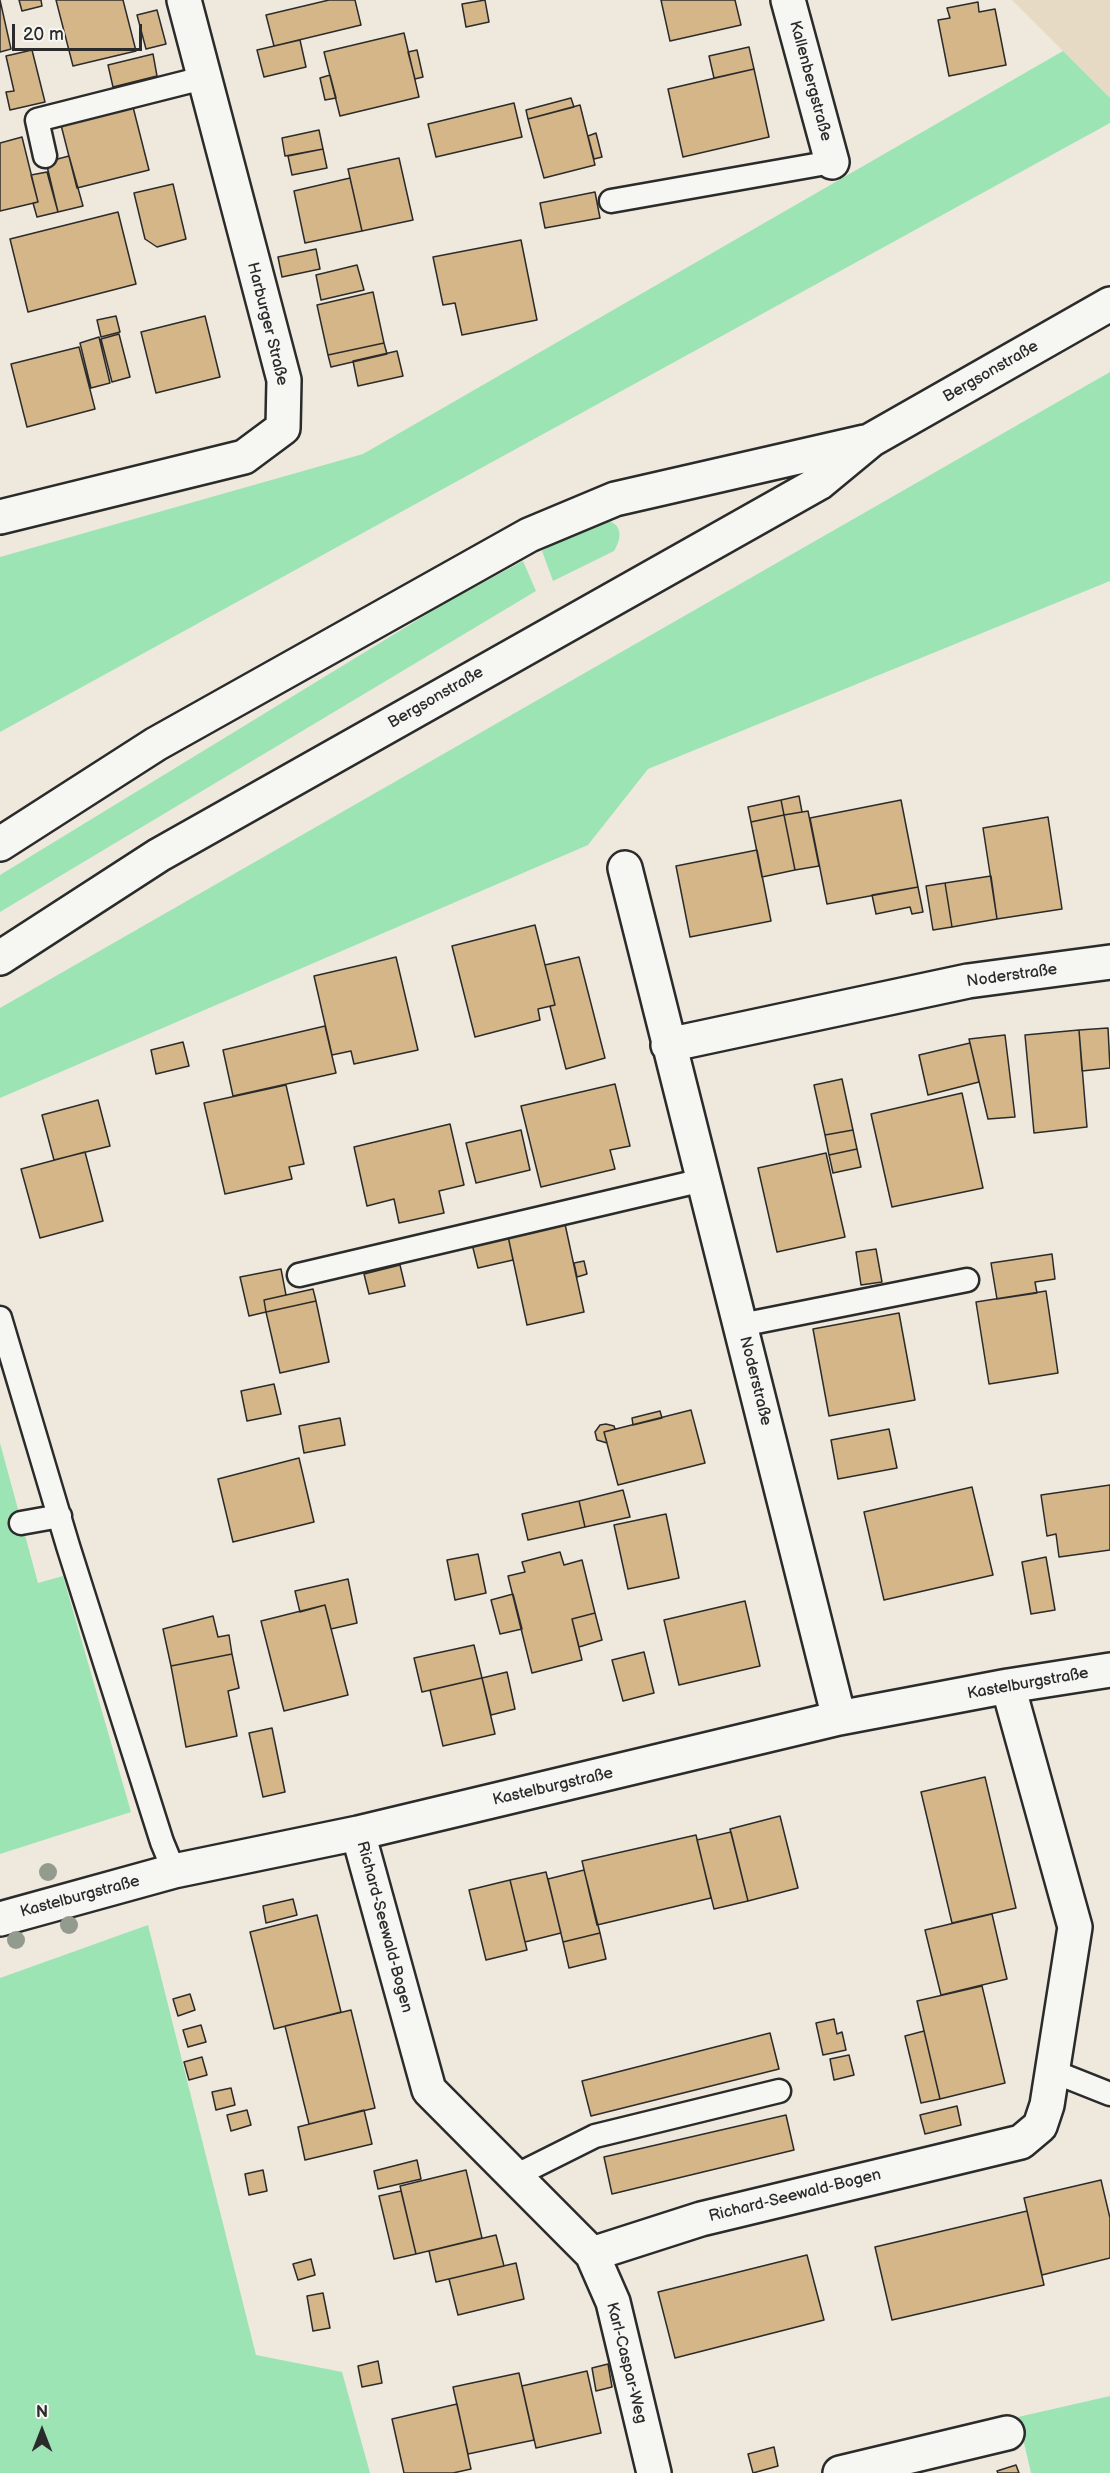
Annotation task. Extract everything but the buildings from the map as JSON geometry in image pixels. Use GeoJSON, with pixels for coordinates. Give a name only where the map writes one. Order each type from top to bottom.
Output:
{"type":"FeatureCollection","features":[{"type":"Feature","properties":{"kind":"street","name":"Harburger Straße"},"geometry":{"type":"LineString","coordinates":[[0,517],[244,458],[283,428],[284,380],[184,0]]}},
{"type":"Feature","properties":{"kind":"street","name":"Kallenbergstraße"},"geometry":{"type":"LineString","coordinates":[[788,0],[832,162]]}},
{"type":"Feature","properties":{"kind":"street","name":"Bergsonstraße"},"geometry":{"type":"LineString","coordinates":[[0,958],[159,855],[819,483],[872,440],[1110,304]]}},
{"type":"Feature","properties":{"kind":"street","name":"Bergsonstraße"},"geometry":{"type":"LineString","coordinates":[[0,844],[156,744],[529,535],[615,499],[872,440]]}},
{"type":"Feature","properties":{"kind":"street","name":"Noderstraße"},"geometry":{"type":"LineString","coordinates":[[625,868],[839,1718]]}},
{"type":"Feature","properties":{"kind":"street","name":"Noderstraße"},"geometry":{"type":"LineString","coordinates":[[669,1045],[968,981],[1110,962]]}},
{"type":"Feature","properties":{"kind":"street","name":"Kastelburgstraße"},"geometry":{"type":"LineString","coordinates":[[0,1919],[174,1871],[358,1833],[839,1718],[1008,1686],[1110,1670]]}},
{"type":"Feature","properties":{"kind":"street","name":"Richard-Seewald-Bogen"},"geometry":{"type":"LineString","coordinates":[[358,1833],[429,2090],[592,2254],[701,2219],[1021,2142],[1040,2126],[1047,2105],[1075,1927],[1008,1686]]}},
{"type":"Feature","properties":{"kind":"street","name":"Karl-Caspar-Weg"},"geometry":{"type":"LineString","coordinates":[[592,2254],[612,2302],[654,2473]]}},
{"type":"Feature","properties":{"kind":"street"},"geometry":{"type":"LineString","coordinates":[[840,2473],[1007,2433]]}},
{"type":"Feature","properties":{"kind":"lane"},"geometry":{"type":"LineString","coordinates":[[45,156],[37,120],[203,78]]}},
{"type":"Feature","properties":{"kind":"lane"},"geometry":{"type":"LineString","coordinates":[[611,201],[832,162]]}},
{"type":"Feature","properties":{"kind":"lane"},"geometry":{"type":"LineString","coordinates":[[299,1275],[703,1180]]}},
{"type":"Feature","properties":{"kind":"lane"},"geometry":{"type":"LineString","coordinates":[[741,1325],[967,1280]]}},
{"type":"Feature","properties":{"kind":"lane"},"geometry":{"type":"LineString","coordinates":[[0,1318],[162,1842],[174,1871]]}},
{"type":"Feature","properties":{"kind":"lane"},"geometry":{"type":"LineString","coordinates":[[21,1523],[60,1516]]}},
{"type":"Feature","properties":{"kind":"lane"},"geometry":{"type":"LineString","coordinates":[[1052,2071],[1110,2094]]}},
{"type":"Feature","properties":{"kind":"lane"},"geometry":{"type":"LineString","coordinates":[[515,2176],[594,2136],[779,2091]]}},
{"type":"Feature","properties":{"kind":"shaded area"},"geometry":{"type":"Polygon","coordinates":[[[1012,0],[1110,0],[1110,98],[1012,0]]]}},
{"type":"Feature","properties":{"kind":"green space"},"geometry":{"type":"Polygon","coordinates":[[[1063,51],[1110,98],[1110,123],[0,732],[0,557],[363,454],[1063,51]]]}},
{"type":"Feature","properties":{"kind":"green space"},"geometry":{"type":"Polygon","coordinates":[[[1110,372],[1110,581],[648,769],[588,845],[0,1098],[0,1008],[1110,372]]]}},
{"type":"Feature","properties":{"kind":"green space"},"geometry":{"type":"Polygon","coordinates":[[[600,520],[612,523],[619,530],[619,539],[614,551],[553,581],[542,551],[600,520]]]}},
{"type":"Feature","properties":{"kind":"green space"},"geometry":{"type":"Polygon","coordinates":[[[523,561],[536,591],[0,912],[0,875],[447,602],[523,561]]]}},
{"type":"Feature","properties":{"kind":"green space"},"geometry":{"type":"Polygon","coordinates":[[[0,1443],[38,1583],[63,1576],[131,1812],[0,1854],[0,1443]]]}},
{"type":"Feature","properties":{"kind":"green space"},"geometry":{"type":"Polygon","coordinates":[[[148,1925],[256,2355],[342,2372],[370,2473],[0,2473],[0,1978],[148,1925]]]}},
{"type":"Feature","properties":{"kind":"green space"},"geometry":{"type":"Polygon","coordinates":[[[1110,2396],[1110,2473],[1031,2473],[1018,2417],[1110,2396]]]}}]}
